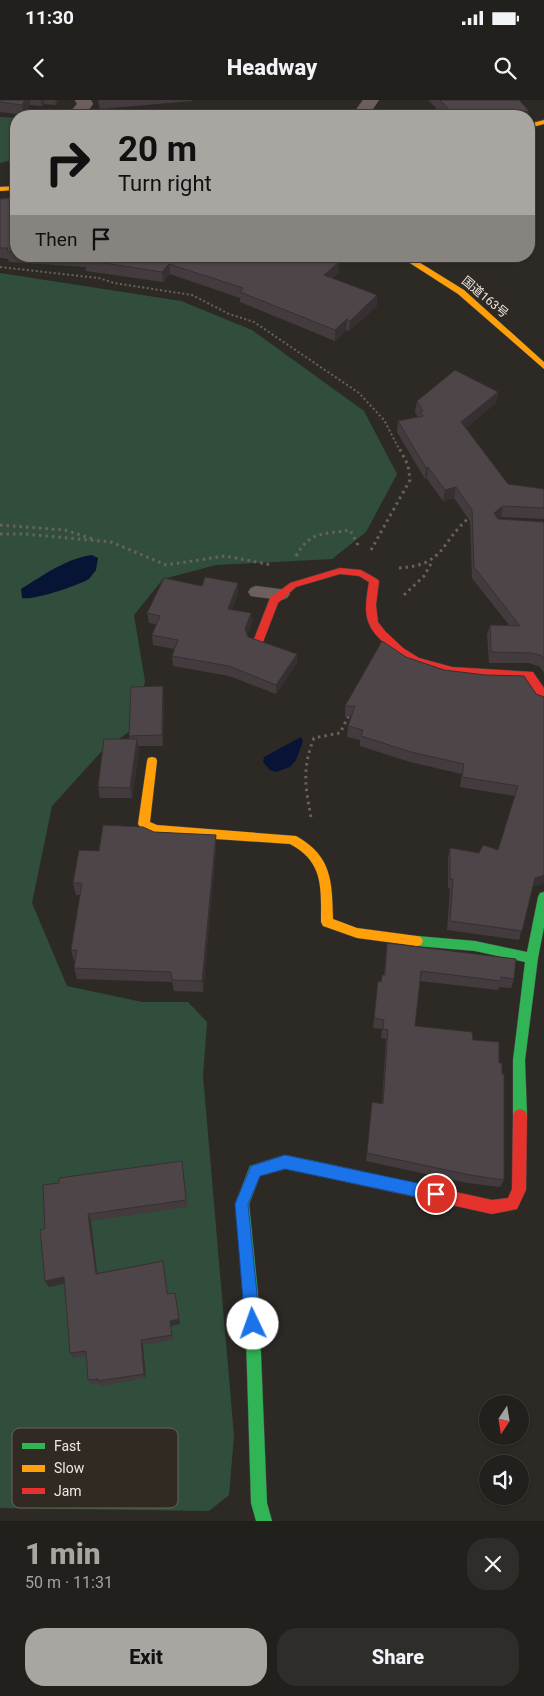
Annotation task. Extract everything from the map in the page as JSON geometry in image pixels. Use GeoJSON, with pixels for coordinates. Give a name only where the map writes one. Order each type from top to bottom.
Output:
{"type":"FeatureCollection","features":[{"type":"Feature","properties":{"kind":"main road","name":"国道163号"},"geometry":{"type":"LineString","coordinates":[[412,262],[460,292],[544,366]]}},
{"type":"Feature","properties":{"kind":"main road"},"geometry":{"type":"LineString","coordinates":[[259,639],[274,602],[293,585],[340,571],[361,573],[374,581],[372,621],[384,639],[404,656],[445,668],[484,675],[529,675],[544,696]]}},
{"type":"Feature","properties":{"kind":"main road"},"geometry":{"type":"LineString","coordinates":[[152,761],[144,824],[156,830],[292,839],[304,842],[318,856],[326,878],[326,922],[340,930],[415,941],[469,945],[532,958]]}},
{"type":"Feature","properties":{"kind":"main road"},"geometry":{"type":"LineString","coordinates":[[264,1521],[260,1503],[252,1304],[242,1204],[256,1171],[285,1162],[492,1206],[512,1204],[519,1190],[521,1147],[519,1060],[532,958],[544,897]]}},
{"type":"Feature","properties":{"kind":"lane"},"geometry":{"type":"LineString","coordinates":[[256,592],[282,594]]}},
{"type":"Feature","properties":{"kind":"path"},"geometry":{"type":"LineString","coordinates":[[0,267],[99,278],[114,283],[192,295],[230,314],[254,322],[359,393],[384,420],[408,466],[410,480],[369,553],[361,573]]}},
{"type":"Feature","properties":{"kind":"path"},"geometry":{"type":"LineString","coordinates":[[399,599],[424,576],[464,522],[471,517]]}},
{"type":"Feature","properties":{"kind":"path"},"geometry":{"type":"LineString","coordinates":[[0,525],[52,529],[90,536],[96,541]]}},
{"type":"Feature","properties":{"kind":"path"},"geometry":{"type":"LineString","coordinates":[[294,558],[304,542],[314,536],[346,529],[354,535],[359,548],[369,553]]}},
{"type":"Feature","properties":{"kind":"path"},"geometry":{"type":"LineString","coordinates":[[0,534],[25,534],[111,542],[166,565],[225,556],[277,566]]}},
{"type":"Feature","properties":{"kind":"path"},"geometry":{"type":"LineString","coordinates":[[361,573],[376,568],[405,568],[433,562]]}},
{"type":"Feature","properties":{"kind":"path"},"geometry":{"type":"LineString","coordinates":[[304,842],[311,821],[303,768],[308,751],[314,738],[340,733],[351,712]]}},
{"type":"Feature","properties":{"kind":"green space"},"geometry":{"type":"Polygon","coordinates":[[[0,117],[10,118],[10,160],[0,163],[0,117]]]}},
{"type":"Feature","properties":{"kind":"green space"},"geometry":{"type":"Polygon","coordinates":[[[0,273],[181,301],[252,330],[364,411],[397,474],[366,532],[332,559],[216,565],[163,579],[134,615],[145,681],[134,728],[101,752],[52,806],[32,903],[67,986],[142,1002],[188,1002],[207,1022],[203,1076],[234,1436],[229,1495],[209,1511],[0,1508],[0,273]]]}},
{"type":"Feature","properties":{"kind":"water"},"geometry":{"type":"Polygon","coordinates":[[[92,555],[98,558],[96,570],[89,579],[45,595],[22,598],[21,589],[37,579],[73,560],[92,555]]]}},
{"type":"Feature","properties":{"kind":"water"},"geometry":{"type":"Polygon","coordinates":[[[301,737],[303,741],[296,760],[290,767],[276,772],[270,770],[263,762],[264,757],[301,737]]]}},
{"type":"Feature","properties":{"kind":"building"},"geometry":{"type":"Polygon","coordinates":[[[0,100],[25,100],[22,105],[0,102],[0,100]]]}},
{"type":"Feature","properties":{"kind":"building"},"geometry":{"type":"Polygon","coordinates":[[[440,100],[519,100],[528,110],[449,110],[440,100]]]}},
{"type":"Feature","properties":{"kind":"building"},"geometry":{"type":"Polygon","coordinates":[[[10,198],[10,251],[7,251],[8,248],[0,248],[0,199],[10,198]]]}},
{"type":"Feature","properties":{"kind":"building"},"geometry":{"type":"Polygon","coordinates":[[[98,262],[339,262],[324,275],[377,295],[350,321],[347,319],[335,330],[240,292],[243,288],[169,264],[162,272],[98,262]]]}},
{"type":"Feature","properties":{"kind":"building"},"geometry":{"type":"Polygon","coordinates":[[[455,370],[498,392],[461,422],[508,484],[544,489],[544,508],[503,506],[494,513],[498,519],[544,522],[544,659],[542,656],[532,653],[491,652],[490,625],[520,626],[474,567],[472,510],[456,487],[445,490],[428,467],[426,468],[398,421],[423,416],[420,412],[423,411],[417,401],[455,370]]]}},
{"type":"Feature","properties":{"kind":"building"},"geometry":{"type":"Polygon","coordinates":[[[205,577],[238,583],[228,609],[251,613],[245,629],[248,637],[297,654],[276,685],[229,666],[172,656],[178,640],[152,635],[160,616],[147,613],[164,578],[202,586],[205,577]]]}},
{"type":"Feature","properties":{"kind":"building"},"geometry":{"type":"Polygon","coordinates":[[[382,641],[406,657],[444,670],[485,675],[524,676],[536,694],[544,697],[544,875],[535,878],[522,931],[450,921],[453,879],[450,879],[450,848],[479,853],[483,845],[498,850],[518,786],[462,777],[464,764],[411,752],[361,736],[363,730],[348,726],[355,706],[345,706],[382,641]]]}},
{"type":"Feature","properties":{"kind":"building"},"geometry":{"type":"Polygon","coordinates":[[[163,686],[162,735],[129,736],[131,687],[163,686]]]}},
{"type":"Feature","properties":{"kind":"building"},"geometry":{"type":"Polygon","coordinates":[[[104,739],[137,739],[130,788],[98,787],[104,739]]]}},
{"type":"Feature","properties":{"kind":"building"},"geometry":{"type":"Polygon","coordinates":[[[103,825],[143,827],[154,832],[216,835],[202,981],[172,980],[171,972],[74,968],[77,950],[71,950],[82,883],[73,883],[79,850],[99,851],[103,825]]]}},
{"type":"Feature","properties":{"kind":"building"},"geometry":{"type":"Polygon","coordinates":[[[387,943],[516,959],[514,979],[501,977],[501,981],[421,971],[415,1026],[472,1032],[473,1040],[499,1042],[499,1063],[502,1063],[502,1074],[504,1074],[504,1180],[470,1175],[367,1153],[372,1102],[383,1104],[388,1030],[383,1029],[384,1020],[374,1018],[378,981],[381,982],[382,975],[385,975],[387,943]]]}},
{"type":"Feature","properties":{"kind":"building"},"geometry":{"type":"Polygon","coordinates":[[[182,1161],[186,1200],[88,1214],[96,1274],[163,1261],[167,1294],[175,1293],[179,1319],[170,1321],[172,1335],[141,1340],[144,1374],[98,1381],[98,1379],[88,1380],[86,1351],[70,1353],[64,1277],[45,1281],[40,1230],[45,1229],[43,1185],[59,1183],[59,1178],[182,1161]]]}},
{"type":"Feature","properties":{"kind":"traffic: fast"},"geometry":{"type":"LineString","coordinates":[[520,1115],[519,1060],[532,958],[544,897]]}},
{"type":"Feature","properties":{"kind":"traffic: fast"},"geometry":{"type":"LineString","coordinates":[[417,941],[475,946],[532,958]]}},
{"type":"Feature","properties":{"kind":"traffic: fast"},"geometry":{"type":"LineString","coordinates":[[264,1521],[259,1503],[252,1304],[242,1204],[255,1171],[285,1162],[333,1172]]}},
{"type":"Feature","properties":{"kind":"traffic: slow"},"geometry":{"type":"LineString","coordinates":[[535,124],[544,122]]}},
{"type":"Feature","properties":{"kind":"traffic: slow"},"geometry":{"type":"LineString","coordinates":[[0,189],[10,188]]}},
{"type":"Feature","properties":{"kind":"traffic: slow"},"geometry":{"type":"LineString","coordinates":[[413,262],[461,292],[544,366]]}},
{"type":"Feature","properties":{"kind":"traffic: slow"},"geometry":{"type":"LineString","coordinates":[[152,761],[144,824],[156,830],[292,839],[304,846],[320,863],[326,884],[327,922],[357,933],[417,941]]}},
{"type":"Feature","properties":{"kind":"traffic: jam"},"geometry":{"type":"LineString","coordinates":[[259,639],[274,601],[293,585],[340,571],[361,573],[374,581],[371,600],[374,625],[399,651],[433,667],[452,671],[491,675],[529,675],[544,696]]}},
{"type":"Feature","properties":{"kind":"traffic: jam"},"geometry":{"type":"LineString","coordinates":[[333,1172],[492,1207],[512,1204],[519,1190],[520,1115]]}},
{"type":"Feature","properties":{"kind":"route"},"geometry":{"type":"LineString","coordinates":[[253,1324],[242,1204],[256,1171],[285,1162],[436,1194]]}}]}
